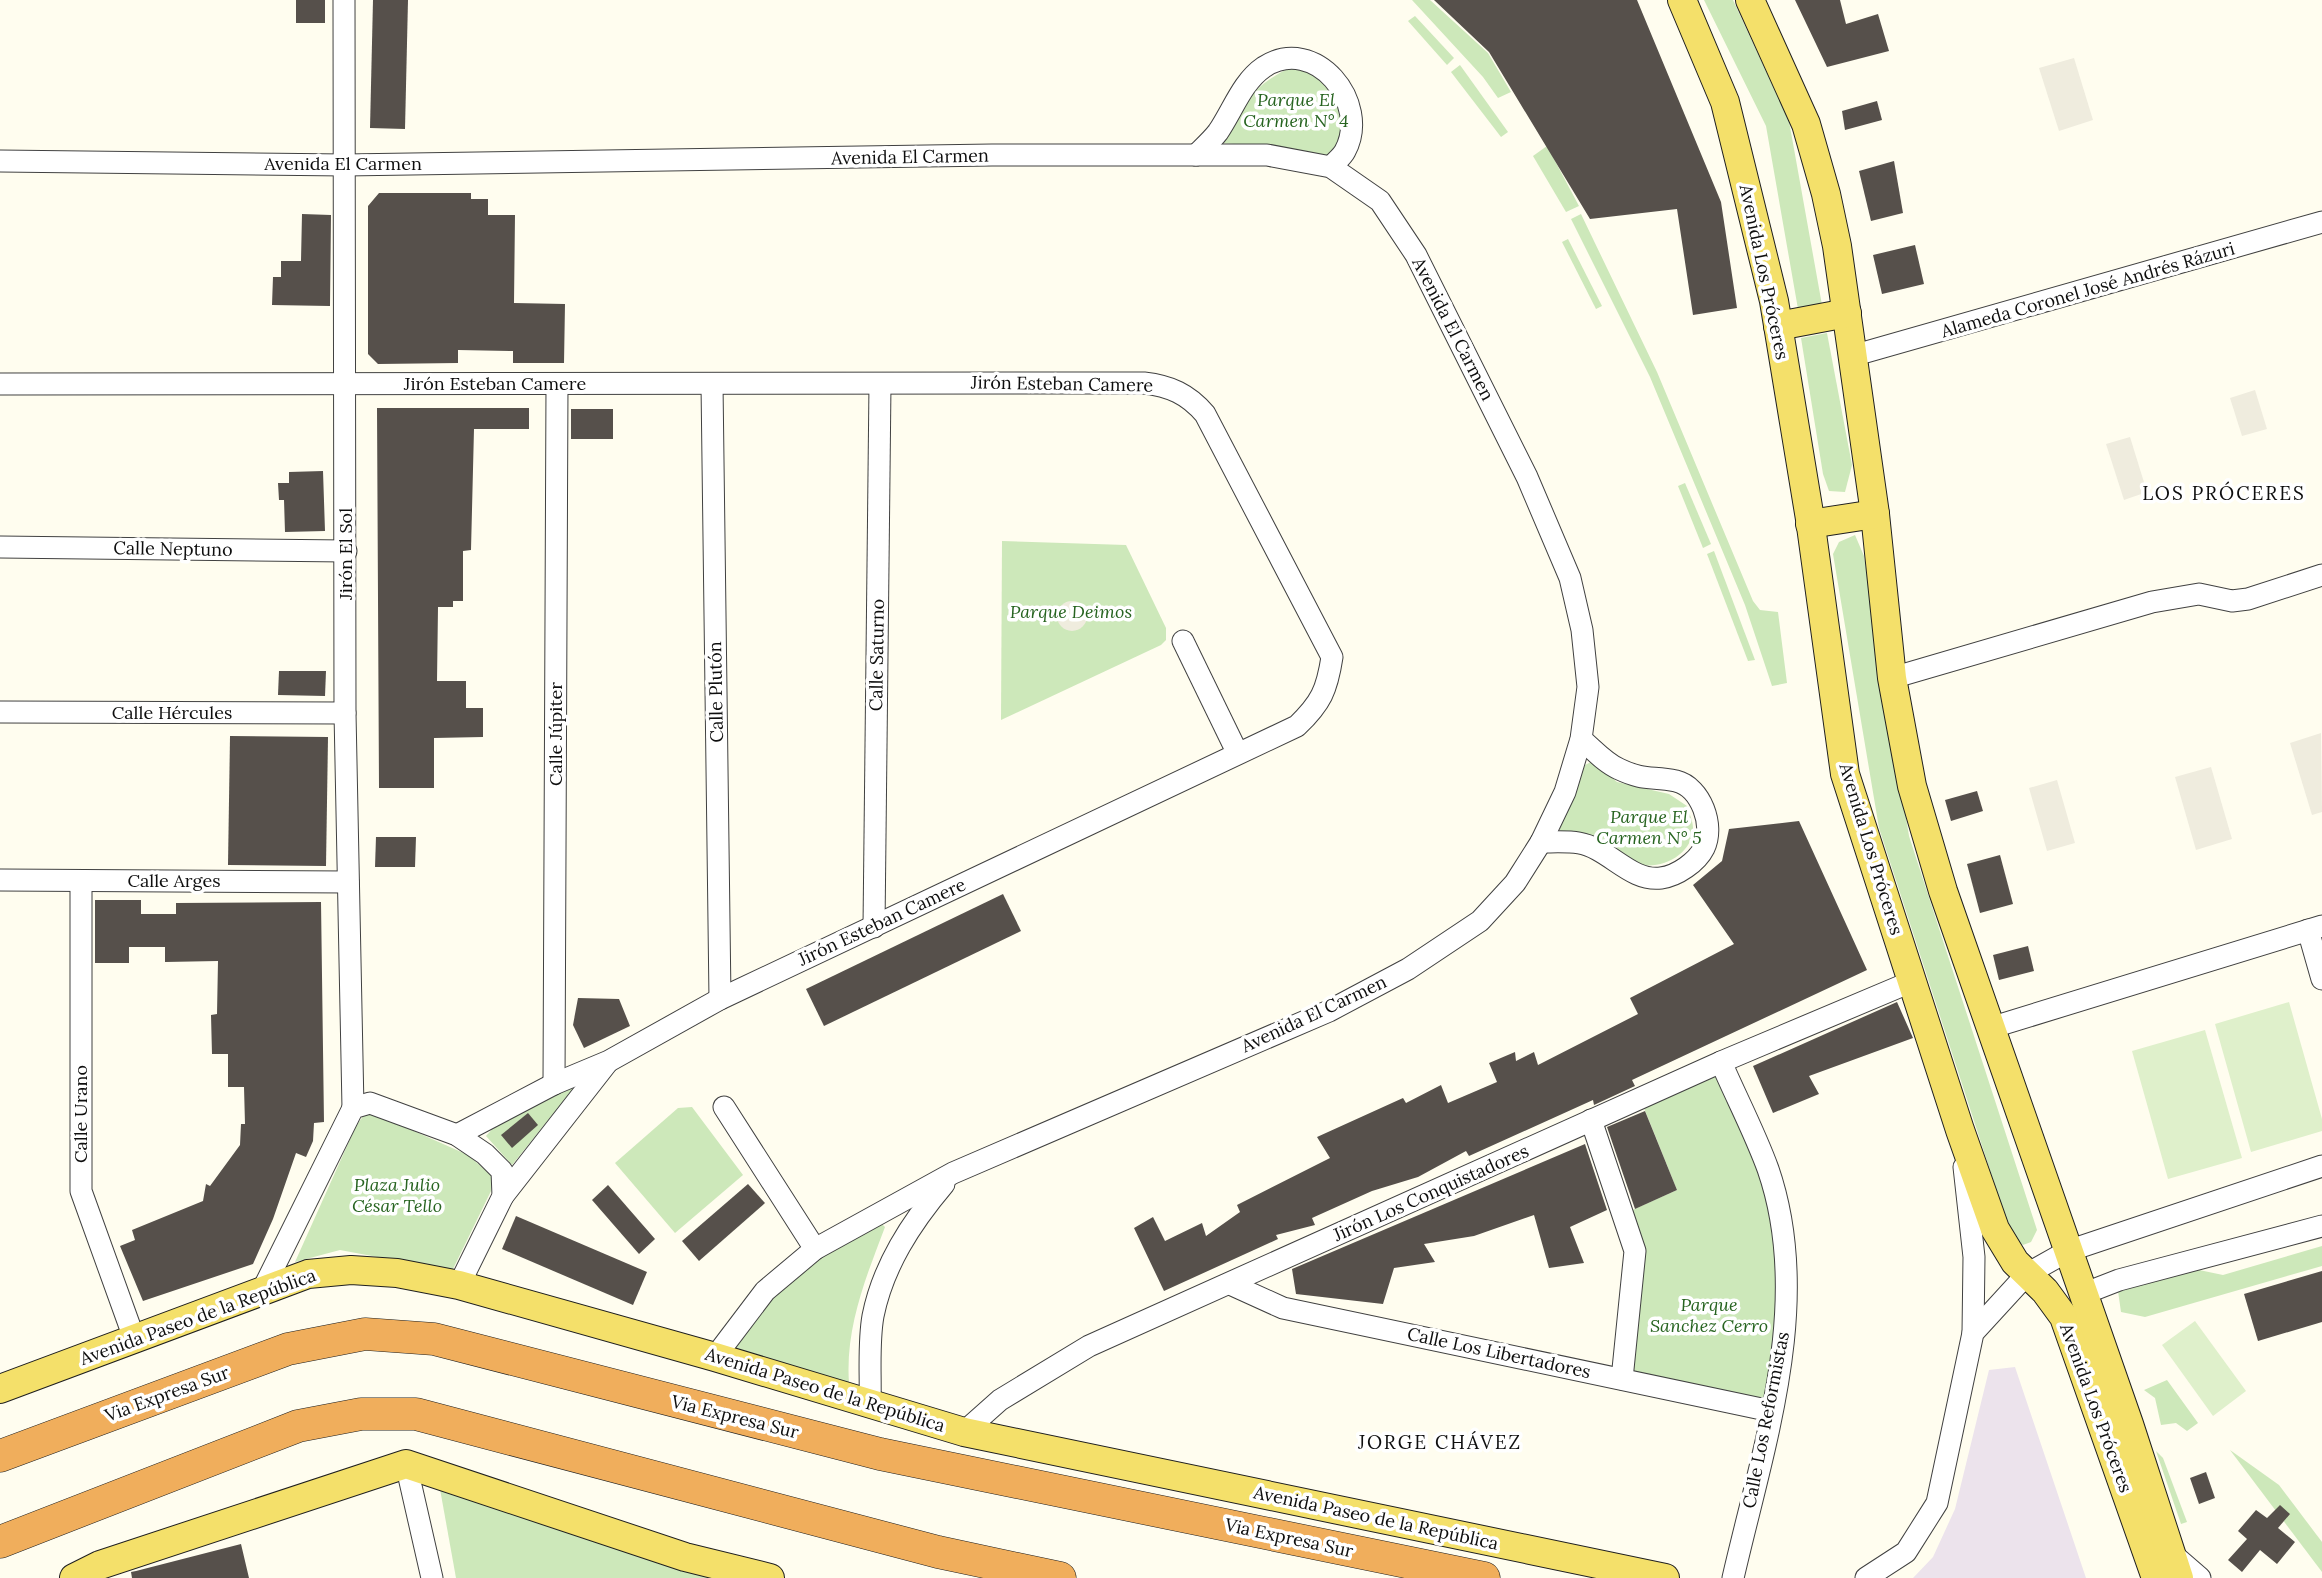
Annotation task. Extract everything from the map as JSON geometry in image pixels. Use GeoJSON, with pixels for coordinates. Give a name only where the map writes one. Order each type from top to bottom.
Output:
{"type":"FeatureCollection","features":[{"type":"Feature","properties":{"kind":"highway","name":"Via Expresa Sur"},"geometry":{"type":"LineString","coordinates":[[0,1456],[288,1349],[365,1334],[434,1339],[880,1454],[1484,1578]]}},
{"type":"Feature","properties":{"kind":"highway"},"geometry":{"type":"LineString","coordinates":[[0,1542],[298,1426],[361,1414],[416,1414],[938,1552],[1060,1578]]}},
{"type":"Feature","properties":{"kind":"main road","name":"Avenida Los Próceres"},"geometry":{"type":"LineString","coordinates":[[1682,0],[1725,102],[1778,326],[1811,524],[1845,774],[1960,1130],[1995,1229],[2005,1249],[2055,1302],[2064,1317],[2156,1578]]}},
{"type":"Feature","properties":{"kind":"main road","name":"Avenida Los Próceres"},"geometry":{"type":"LineString","coordinates":[[1750,0],[1806,124],[1826,194],[1875,514],[1892,678],[1912,786],[1942,891],[2179,1578]]}},
{"type":"Feature","properties":{"kind":"main road"},"geometry":{"type":"LineString","coordinates":[[1778,326],[1846,313]]}},
{"type":"Feature","properties":{"kind":"main road"},"geometry":{"type":"LineString","coordinates":[[1811,524],[1875,514]]}},
{"type":"Feature","properties":{"kind":"main road","name":"Avenida Paseo de la República"},"geometry":{"type":"LineString","coordinates":[[0,1389],[308,1274],[351,1270],[397,1273],[459,1285],[715,1357],[964,1432],[1665,1578]]}},
{"type":"Feature","properties":{"kind":"main road"},"geometry":{"type":"LineString","coordinates":[[74,1578],[100,1565],[405,1464],[685,1557],[770,1578]]}},
{"type":"Feature","properties":{"kind":"street","name":"Jirón El Sol"},"geometry":{"type":"LineString","coordinates":[[344,0],[345,713],[352,1108]]}},
{"type":"Feature","properties":{"kind":"street"},"geometry":{"type":"LineString","coordinates":[[1196,155],[1217,134],[1250,79],[1266,65],[1287,59],[1310,60],[1330,72],[1345,95],[1350,125],[1345,151],[1331,167]]}},
{"type":"Feature","properties":{"kind":"street","name":"Avenida El Carmen"},"geometry":{"type":"LineString","coordinates":[[0,160],[345,165],[992,155],[1268,155],[1331,167],[1380,201],[1416,255],[1527,477],[1570,578],[1583,630],[1588,687],[1581,739],[1565,792],[1541,842],[1515,883],[1480,921],[1408,969],[1329,1011],[953,1173],[815,1249],[765,1291],[715,1357]]}},
{"type":"Feature","properties":{"kind":"street","name":"Alameda Coronel José Andrés Rázuri"},"geometry":{"type":"LineString","coordinates":[[1852,356],[1953,330],[2322,222]]}},
{"type":"Feature","properties":{"kind":"street","name":"Jirón Esteban Camere"},"geometry":{"type":"LineString","coordinates":[[0,384],[1144,383],[1175,389],[1192,399],[1205,414],[1332,657],[1328,686],[1314,709],[1297,726],[1237,752],[720,999],[609,1061],[554,1084],[457,1135]]}},
{"type":"Feature","properties":{"kind":"street","name":"Calle Plutón"},"geometry":{"type":"LineString","coordinates":[[712,384],[720,999]]}},
{"type":"Feature","properties":{"kind":"street","name":"Calle Saturno"},"geometry":{"type":"LineString","coordinates":[[874,927],[880,384]]}},
{"type":"Feature","properties":{"kind":"street","name":"Calle Júpiter"},"geometry":{"type":"LineString","coordinates":[[554,1084],[557,385]]}},
{"type":"Feature","properties":{"kind":"street","name":"Calle Neptuno"},"geometry":{"type":"LineString","coordinates":[[0,547],[346,551]]}},
{"type":"Feature","properties":{"kind":"street"},"geometry":{"type":"LineString","coordinates":[[1892,678],[2164,599],[2199,594],[2232,601],[2248,599],[2322,575]]}},
{"type":"Feature","properties":{"kind":"street"},"geometry":{"type":"LineString","coordinates":[[1183,641],[1237,752]]}},
{"type":"Feature","properties":{"kind":"street","name":"Calle Hércules"},"geometry":{"type":"LineString","coordinates":[[0,712],[345,713]]}},
{"type":"Feature","properties":{"kind":"street"},"geometry":{"type":"LineString","coordinates":[[1541,842],[1580,843],[1607,854],[1637,876],[1662,878],[1689,866],[1704,847],[1709,824],[1702,802],[1679,782],[1643,779],[1615,767],[1581,739]]}},
{"type":"Feature","properties":{"kind":"street","name":"Calle Arges"},"geometry":{"type":"LineString","coordinates":[[0,880],[348,882]]}},
{"type":"Feature","properties":{"kind":"street","name":"Calle Urano"},"geometry":{"type":"LineString","coordinates":[[80,880],[81,1191],[134,1338]]}},
{"type":"Feature","properties":{"kind":"street"},"geometry":{"type":"LineString","coordinates":[[1990,1028],[2315,928],[2322,979]]}},
{"type":"Feature","properties":{"kind":"street","name":"Jirón Los Conquistadores"},"geometry":{"type":"LineString","coordinates":[[964,1432],[1000,1400],[1089,1346],[1721,1062],[1913,981]]}},
{"type":"Feature","properties":{"kind":"street","name":"Jirón Esteban Camere"},"geometry":{"type":"LineString","coordinates":[[459,1285],[503,1196],[609,1061]]}},
{"type":"Feature","properties":{"kind":"street","name":"Calle Los Reformistas"},"geometry":{"type":"LineString","coordinates":[[1721,1062],[1768,1171],[1785,1249],[1786,1320],[1771,1410],[1733,1578]]}},
{"type":"Feature","properties":{"kind":"street"},"geometry":{"type":"LineString","coordinates":[[262,1292],[352,1108],[370,1102],[457,1135],[485,1154],[502,1171],[503,1196]]}},
{"type":"Feature","properties":{"kind":"street"},"geometry":{"type":"LineString","coordinates":[[724,1107],[815,1249]]}},
{"type":"Feature","properties":{"kind":"street"},"geometry":{"type":"LineString","coordinates":[[1591,1121],[1635,1251],[1622,1379]]}},
{"type":"Feature","properties":{"kind":"street"},"geometry":{"type":"LineString","coordinates":[[1866,1578],[1906,1552],[1937,1503],[1973,1333],[1974,1258],[1960,1130]]}},
{"type":"Feature","properties":{"kind":"street"},"geometry":{"type":"LineString","coordinates":[[1973,1333],[2027,1274],[2068,1251],[2322,1166]]}},
{"type":"Feature","properties":{"kind":"street"},"geometry":{"type":"LineString","coordinates":[[870,1404],[873,1317],[893,1256],[919,1213],[953,1173]]}},
{"type":"Feature","properties":{"kind":"street"},"geometry":{"type":"LineString","coordinates":[[2083,1294],[2119,1280],[2322,1226]]}},
{"type":"Feature","properties":{"kind":"street","name":"Calle Los Libertadores"},"geometry":{"type":"LineString","coordinates":[[1230,1284],[1283,1308],[1771,1410]]}},
{"type":"Feature","properties":{"kind":"street"},"geometry":{"type":"LineString","coordinates":[[405,1464],[432,1578]]}},
{"type":"Feature","properties":{"kind":"street"},"geometry":{"type":"LineString","coordinates":[[2169,1551],[2200,1578]]}},
{"type":"Feature","properties":{"kind":"shaded area"},"geometry":{"type":"Polygon","coordinates":[[[2074,58],[2093,120],[2059,131],[2039,68],[2074,58]]]}},
{"type":"Feature","properties":{"kind":"shaded area"},"geometry":{"type":"Polygon","coordinates":[[[2255,390],[2267,429],[2242,436],[2230,398],[2255,390]]]}},
{"type":"Feature","properties":{"kind":"shaded area"},"geometry":{"type":"Polygon","coordinates":[[[2130,437],[2147,492],[2124,500],[2106,444],[2130,437]]]}},
{"type":"Feature","properties":{"kind":"shaded area"},"geometry":{"type":"Polygon","coordinates":[[[1072,601],[1082,606],[1087,616],[1082,626],[1072,631],[1062,626],[1057,616],[1062,606],[1072,601]]]}},
{"type":"Feature","properties":{"kind":"shaded area"},"geometry":{"type":"Polygon","coordinates":[[[2321,733],[2322,812],[2312,815],[2290,743],[2321,733]]]}},
{"type":"Feature","properties":{"kind":"shaded area"},"geometry":{"type":"Polygon","coordinates":[[[2211,767],[2232,839],[2196,850],[2175,777],[2211,767]]]}},
{"type":"Feature","properties":{"kind":"shaded area"},"geometry":{"type":"Polygon","coordinates":[[[2057,780],[2075,843],[2047,851],[2029,788],[2057,780]]]}},
{"type":"Feature","properties":{"kind":"shaded area"},"geometry":{"type":"Polygon","coordinates":[[[2015,1367],[2086,1578],[1913,1578],[1933,1557],[1955,1509],[1989,1370],[2015,1367]]]}},
{"type":"Feature","properties":{"kind":"green space"},"geometry":{"type":"Polygon","coordinates":[[[1412,0],[1430,0],[1488,53],[1511,92],[1498,98],[1483,77],[1412,0]]]}},
{"type":"Feature","properties":{"kind":"green space"},"geometry":{"type":"Polygon","coordinates":[[[1704,0],[1733,0],[1789,121],[1822,305],[1798,309],[1766,126],[1704,0]]]}},
{"type":"Feature","properties":{"kind":"green space"},"geometry":{"type":"Polygon","coordinates":[[[1415,16],[1454,58],[1447,65],[1408,21],[1415,16]]]}},
{"type":"Feature","properties":{"kind":"green space"},"geometry":{"type":"Polygon","coordinates":[[[1460,65],[1508,132],[1501,137],[1451,72],[1460,65]]]}},
{"type":"Feature","properties":{"kind":"green space","name":"Parque El Carmen N° 4"},"geometry":{"type":"Polygon","coordinates":[[[1294,66],[1324,80],[1334,90],[1340,102],[1342,130],[1330,161],[1275,147],[1220,143],[1235,117],[1258,88],[1294,66]]]}},
{"type":"Feature","properties":{"kind":"green space"},"geometry":{"type":"Polygon","coordinates":[[[1547,146],[1579,206],[1566,212],[1533,156],[1547,146]]]}},
{"type":"Feature","properties":{"kind":"green space"},"geometry":{"type":"Polygon","coordinates":[[[1581,214],[1657,372],[1753,601],[1760,610],[1778,612],[1787,683],[1772,686],[1745,605],[1650,377],[1571,219],[1581,214]]]}},
{"type":"Feature","properties":{"kind":"green space"},"geometry":{"type":"Polygon","coordinates":[[[1568,239],[1602,306],[1596,309],[1562,242],[1568,239]]]}},
{"type":"Feature","properties":{"kind":"green space"},"geometry":{"type":"Polygon","coordinates":[[[1827,333],[1852,465],[1845,492],[1829,491],[1823,474],[1801,338],[1827,333]]]}},
{"type":"Feature","properties":{"kind":"green space"},"geometry":{"type":"Polygon","coordinates":[[[1685,483],[1711,544],[1703,548],[1678,486],[1685,483]]]}},
{"type":"Feature","properties":{"kind":"green space"},"geometry":{"type":"Polygon","coordinates":[[[1855,535],[1864,556],[1909,836],[2037,1230],[2031,1242],[2023,1245],[2011,1235],[1879,828],[1833,554],[1839,542],[1855,535]]]}},
{"type":"Feature","properties":{"kind":"green space","name":"Parque Deimos"},"geometry":{"type":"Polygon","coordinates":[[[1002,541],[1126,545],[1166,628],[1166,640],[1161,645],[1001,720],[1002,541]]]}},
{"type":"Feature","properties":{"kind":"green space"},"geometry":{"type":"Polygon","coordinates":[[[1714,551],[1755,660],[1748,661],[1707,554],[1714,551]]]}},
{"type":"Feature","properties":{"kind":"green space","name":"Parque El Carmen N° 5"},"geometry":{"type":"Polygon","coordinates":[[[1593,761],[1617,782],[1669,794],[1687,806],[1693,828],[1687,847],[1679,855],[1660,864],[1640,865],[1630,861],[1609,842],[1589,836],[1561,833],[1559,826],[1585,765],[1593,761]]]}},
{"type":"Feature","properties":{"kind":"green space"},"geometry":{"type":"Polygon","coordinates":[[[2289,1002],[2322,1119],[2322,1131],[2251,1152],[2215,1024],[2289,1002]]]}},
{"type":"Feature","properties":{"kind":"green space"},"geometry":{"type":"Polygon","coordinates":[[[2205,1030],[2242,1158],[2168,1179],[2132,1051],[2205,1030]]]}},
{"type":"Feature","properties":{"kind":"green space","name":"Parque Sanchez Cerro"},"geometry":{"type":"Polygon","coordinates":[[[1721,1062],[1785,1249],[1771,1411],[1622,1379],[1628,1212],[1677,1190],[1640,1098],[1721,1062]]]}},
{"type":"Feature","properties":{"kind":"green space"},"geometry":{"type":"Polygon","coordinates":[[[578,1083],[512,1165],[486,1136],[494,1127],[578,1083]]]}},
{"type":"Feature","properties":{"kind":"green space"},"geometry":{"type":"Polygon","coordinates":[[[692,1107],[743,1175],[675,1233],[615,1163],[678,1108],[692,1107]]]}},
{"type":"Feature","properties":{"kind":"green space","name":"Plaza Julio César Tello"},"geometry":{"type":"Polygon","coordinates":[[[371,1112],[468,1155],[493,1177],[491,1191],[452,1271],[340,1250],[295,1262],[356,1126],[364,1115],[371,1112]]]}},
{"type":"Feature","properties":{"kind":"green space"},"geometry":{"type":"Polygon","coordinates":[[[882,1224],[885,1227],[858,1303],[850,1342],[849,1383],[733,1351],[772,1299],[816,1252],[882,1224]]]}},
{"type":"Feature","properties":{"kind":"green space"},"geometry":{"type":"Polygon","coordinates":[[[2322,1246],[2322,1266],[2145,1317],[2121,1312],[2117,1284],[2180,1266],[2223,1275],[2322,1246]]]}},
{"type":"Feature","properties":{"kind":"green space"},"geometry":{"type":"Polygon","coordinates":[[[2195,1321],[2246,1391],[2213,1416],[2162,1345],[2195,1321]]]}},
{"type":"Feature","properties":{"kind":"green space"},"geometry":{"type":"Polygon","coordinates":[[[2167,1380],[2198,1423],[2187,1431],[2176,1423],[2161,1425],[2155,1398],[2144,1390],[2167,1380]]]}},
{"type":"Feature","properties":{"kind":"green space"},"geometry":{"type":"Polygon","coordinates":[[[2230,1450],[2279,1485],[2322,1542],[2322,1572],[2230,1450]]]}},
{"type":"Feature","properties":{"kind":"green space"},"geometry":{"type":"Polygon","coordinates":[[[2156,1451],[2163,1458],[2187,1522],[2181,1524],[2156,1451]]]}},
{"type":"Feature","properties":{"kind":"green space"},"geometry":{"type":"Polygon","coordinates":[[[440,1489],[746,1578],[456,1578],[440,1489]]]}},
{"type":"Feature","properties":{"kind":"building"},"geometry":{"type":"Polygon","coordinates":[[[296,0],[325,0],[325,23],[296,23],[296,0]]]}},
{"type":"Feature","properties":{"kind":"building"},"geometry":{"type":"Polygon","coordinates":[[[373,0],[408,0],[405,129],[370,128],[373,0]]]}},
{"type":"Feature","properties":{"kind":"building"},"geometry":{"type":"Polygon","coordinates":[[[1434,0],[1637,0],[1721,202],[1737,308],[1693,315],[1677,209],[1590,219],[1489,52],[1434,0]]]}},
{"type":"Feature","properties":{"kind":"building"},"geometry":{"type":"Polygon","coordinates":[[[1795,0],[1840,0],[1846,24],[1878,14],[1889,51],[1827,67],[1795,0]]]}},
{"type":"Feature","properties":{"kind":"building"},"geometry":{"type":"Polygon","coordinates":[[[1877,101],[1882,120],[1845,130],[1842,111],[1877,101]]]}},
{"type":"Feature","properties":{"kind":"building"},"geometry":{"type":"Polygon","coordinates":[[[1894,161],[1903,213],[1871,221],[1859,171],[1894,161]]]}},
{"type":"Feature","properties":{"kind":"building"},"geometry":{"type":"Polygon","coordinates":[[[379,193],[471,193],[471,199],[488,199],[488,215],[515,215],[514,303],[565,304],[564,363],[513,363],[513,351],[458,350],[458,363],[378,364],[368,354],[368,206],[379,193]]]}},
{"type":"Feature","properties":{"kind":"building"},"geometry":{"type":"Polygon","coordinates":[[[302,214],[331,215],[330,306],[272,305],[273,277],[281,277],[281,261],[301,261],[302,214]]]}},
{"type":"Feature","properties":{"kind":"building"},"geometry":{"type":"Polygon","coordinates":[[[1915,245],[1924,284],[1882,294],[1873,255],[1915,245]]]}},
{"type":"Feature","properties":{"kind":"building"},"geometry":{"type":"Polygon","coordinates":[[[377,408],[529,408],[529,429],[474,429],[471,550],[463,551],[463,601],[453,601],[453,607],[438,607],[437,681],[466,681],[466,708],[483,708],[483,737],[434,738],[434,788],[379,788],[377,408]]]}},
{"type":"Feature","properties":{"kind":"building"},"geometry":{"type":"Polygon","coordinates":[[[571,409],[613,409],[613,439],[571,439],[571,409]]]}},
{"type":"Feature","properties":{"kind":"building"},"geometry":{"type":"Polygon","coordinates":[[[323,471],[325,531],[285,532],[284,500],[279,500],[278,483],[289,483],[289,472],[323,471]]]}},
{"type":"Feature","properties":{"kind":"building"},"geometry":{"type":"Polygon","coordinates":[[[279,671],[326,671],[325,696],[278,695],[279,671]]]}},
{"type":"Feature","properties":{"kind":"building"},"geometry":{"type":"Polygon","coordinates":[[[230,736],[328,737],[326,866],[228,865],[230,736]]]}},
{"type":"Feature","properties":{"kind":"building"},"geometry":{"type":"Polygon","coordinates":[[[1977,791],[1983,811],[1951,821],[1945,800],[1977,791]]]}},
{"type":"Feature","properties":{"kind":"building"},"geometry":{"type":"Polygon","coordinates":[[[1799,821],[1867,970],[1632,1080],[1635,1086],[1594,1105],[1593,1100],[1469,1156],[1466,1151],[1418,1177],[1372,1191],[1312,1218],[1315,1225],[1276,1235],[1278,1239],[1164,1291],[1134,1228],[1153,1217],[1165,1241],[1202,1223],[1206,1236],[1240,1212],[1237,1205],[1330,1158],[1317,1137],[1403,1098],[1406,1103],[1441,1085],[1448,1103],[1497,1082],[1489,1063],[1515,1052],[1516,1061],[1534,1052],[1538,1065],[1638,1014],[1630,998],[1734,944],[1693,885],[1722,861],[1729,829],[1799,821]]]}},
{"type":"Feature","properties":{"kind":"building"},"geometry":{"type":"Polygon","coordinates":[[[376,837],[416,837],[415,867],[375,867],[376,837]]]}},
{"type":"Feature","properties":{"kind":"building"},"geometry":{"type":"Polygon","coordinates":[[[2000,855],[2013,904],[1980,913],[1967,864],[2000,855]]]}},
{"type":"Feature","properties":{"kind":"building"},"geometry":{"type":"Polygon","coordinates":[[[1003,894],[1021,931],[824,1026],[806,989],[1003,894]]]}},
{"type":"Feature","properties":{"kind":"building"},"geometry":{"type":"Polygon","coordinates":[[[95,900],[141,900],[141,914],[176,914],[176,903],[321,902],[324,1122],[314,1123],[313,1141],[306,1157],[296,1153],[273,1219],[253,1264],[143,1301],[120,1246],[135,1240],[132,1230],[203,1201],[206,1184],[210,1186],[240,1145],[241,1124],[245,1124],[244,1087],[228,1087],[228,1054],[212,1054],[211,1015],[217,1014],[218,961],[165,962],[165,947],[129,947],[129,963],[95,963],[95,900]]]}},
{"type":"Feature","properties":{"kind":"building"},"geometry":{"type":"Polygon","coordinates":[[[2028,946],[2034,971],[1999,980],[1993,955],[2028,946]]]}},
{"type":"Feature","properties":{"kind":"building"},"geometry":{"type":"Polygon","coordinates":[[[578,998],[619,999],[630,1026],[584,1048],[573,1025],[578,998]]]}},
{"type":"Feature","properties":{"kind":"building"},"geometry":{"type":"Polygon","coordinates":[[[1897,1002],[1913,1038],[1809,1076],[1819,1094],[1773,1113],[1753,1066],[1897,1002]]]}},
{"type":"Feature","properties":{"kind":"building"},"geometry":{"type":"Polygon","coordinates":[[[1645,1111],[1677,1190],[1635,1209],[1607,1127],[1645,1111]]]}},
{"type":"Feature","properties":{"kind":"building"},"geometry":{"type":"Polygon","coordinates":[[[528,1113],[538,1125],[512,1148],[501,1135],[528,1113]]]}},
{"type":"Feature","properties":{"kind":"building"},"geometry":{"type":"Polygon","coordinates":[[[1585,1144],[1607,1210],[1570,1227],[1584,1263],[1549,1268],[1534,1215],[1474,1236],[1424,1244],[1435,1262],[1394,1268],[1383,1304],[1296,1294],[1292,1269],[1585,1144]]]}},
{"type":"Feature","properties":{"kind":"building"},"geometry":{"type":"Polygon","coordinates":[[[748,1184],[765,1203],[699,1261],[682,1241],[748,1184]]]}},
{"type":"Feature","properties":{"kind":"building"},"geometry":{"type":"Polygon","coordinates":[[[608,1185],[655,1239],[639,1254],[592,1200],[608,1185]]]}},
{"type":"Feature","properties":{"kind":"building"},"geometry":{"type":"Polygon","coordinates":[[[516,1216],[647,1272],[633,1305],[502,1249],[516,1216]]]}},
{"type":"Feature","properties":{"kind":"building"},"geometry":{"type":"Polygon","coordinates":[[[2322,1271],[2322,1322],[2258,1341],[2244,1294],[2322,1271]]]}},
{"type":"Feature","properties":{"kind":"building"},"geometry":{"type":"Polygon","coordinates":[[[2206,1472],[2215,1498],[2199,1504],[2190,1478],[2206,1472]]]}},
{"type":"Feature","properties":{"kind":"building"},"geometry":{"type":"Polygon","coordinates":[[[2280,1505],[2290,1514],[2278,1528],[2295,1542],[2277,1564],[2260,1550],[2242,1572],[2228,1560],[2247,1539],[2238,1531],[2256,1510],[2267,1518],[2280,1505]]]}},
{"type":"Feature","properties":{"kind":"building"},"geometry":{"type":"Polygon","coordinates":[[[241,1544],[249,1578],[132,1578],[131,1572],[241,1544]]]}},
{"type":"Feature","properties":{"kind":"district","name":"LOS PRÓCERES"},"geometry":{"type":"Point","coordinates":[2224,493]}},
{"type":"Feature","properties":{"kind":"district","name":"JORGE CHÁVEZ"},"geometry":{"type":"Point","coordinates":[1440,1442]}}]}
